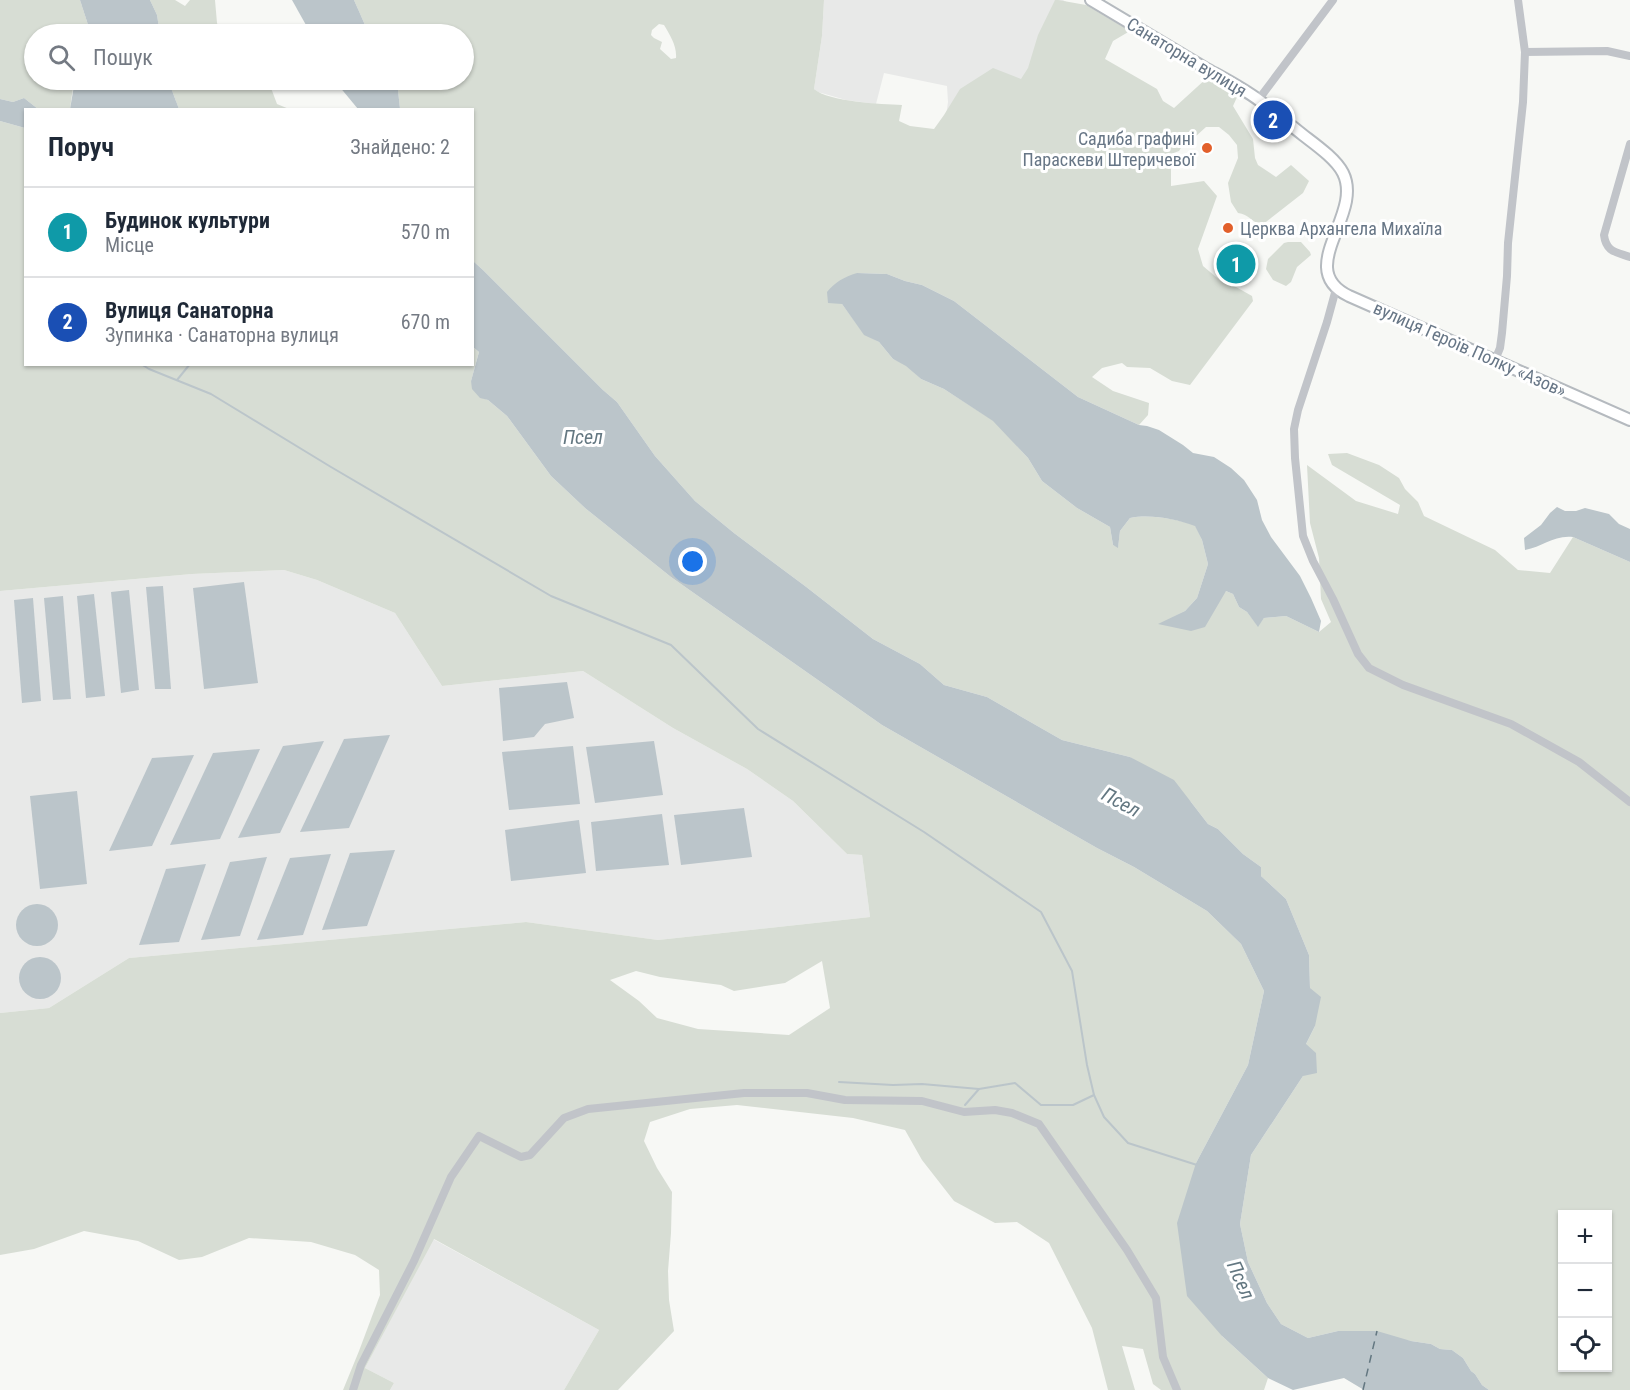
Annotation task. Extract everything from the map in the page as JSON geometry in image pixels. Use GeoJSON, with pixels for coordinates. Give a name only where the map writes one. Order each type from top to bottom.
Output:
{"type":"FeatureCollection","features":[{"type":"Feature","properties":{"kind":"main road","name":"Санаторна вулиця"},"geometry":{"type":"LineString","coordinates":[[1091,0],[1258,99],[1322,150],[1343,173],[1347,187],[1346,207],[1326,264],[1329,279],[1336,289]]}},
{"type":"Feature","properties":{"kind":"main road","name":"вулиця Героїв Полку «Азов»"},"geometry":{"type":"LineString","coordinates":[[1336,289],[1630,420]]}},
{"type":"Feature","properties":{"kind":"street"},"geometry":{"type":"LineString","coordinates":[[1258,99],[1333,0]]}},
{"type":"Feature","properties":{"kind":"street"},"geometry":{"type":"LineString","coordinates":[[1495,360],[1500,348],[1502,333],[1508,243],[1523,102],[1525,52],[1518,0]]}},
{"type":"Feature","properties":{"kind":"street"},"geometry":{"type":"LineString","coordinates":[[1525,52],[1607,51],[1630,56]]}},
{"type":"Feature","properties":{"kind":"street"},"geometry":{"type":"LineString","coordinates":[[1630,144],[1604,235],[1607,247],[1630,256]]}},
{"type":"Feature","properties":{"kind":"street"},"geometry":{"type":"LineString","coordinates":[[1336,289],[1298,410],[1294,429],[1294,458],[1303,536],[1358,654],[1369,668],[1403,685],[1511,724],[1579,762],[1630,802]]}},
{"type":"Feature","properties":{"kind":"street"},"geometry":{"type":"LineString","coordinates":[[353,1390],[362,1365],[414,1261],[451,1177],[479,1136],[521,1157],[530,1155],[564,1119],[588,1109],[744,1093],[807,1093],[845,1100],[922,1101],[964,1112],[995,1110],[1012,1113],[1039,1124],[1127,1250],[1156,1298],[1163,1357],[1177,1390]]}},
{"type":"Feature","properties":{"kind":"shaded area"},"geometry":{"type":"Polygon","coordinates":[[[0,0],[80,0],[88,24],[24,24],[24,90],[73,90],[70,108],[37,108],[24,98],[13,102],[0,99],[0,0]]]}},
{"type":"Feature","properties":{"kind":"shaded area"},"geometry":{"type":"Polygon","coordinates":[[[150,0],[175,0],[185,6],[190,0],[215,0],[217,24],[158,24],[150,0]]]}},
{"type":"Feature","properties":{"kind":"shaded area"},"geometry":{"type":"Polygon","coordinates":[[[354,0],[824,0],[822,36],[814,89],[843,100],[902,105],[899,121],[910,126],[934,129],[960,89],[993,68],[1021,79],[1028,68],[1038,35],[1055,0],[1058,0],[1086,5],[1130,31],[1113,41],[1105,59],[1157,89],[1163,101],[1174,108],[1208,77],[1228,86],[1238,95],[1233,106],[1253,139],[1258,165],[1276,177],[1291,165],[1309,181],[1303,193],[1262,225],[1238,213],[1231,202],[1228,183],[1238,158],[1237,145],[1219,127],[1206,127],[1195,137],[1186,140],[1179,151],[1171,154],[1171,186],[1204,181],[1217,196],[1198,249],[1203,266],[1222,282],[1252,296],[1253,301],[1190,385],[1172,381],[1150,368],[1127,367],[1122,363],[1102,368],[1092,377],[1113,391],[1149,403],[1148,415],[1139,425],[1078,397],[954,301],[922,285],[887,274],[857,273],[842,304],[864,334],[879,342],[893,359],[906,365],[921,379],[944,389],[994,421],[1028,458],[1042,481],[1077,508],[1110,527],[1113,545],[1118,547],[1120,531],[1130,518],[1163,518],[1195,525],[1202,540],[1208,564],[1197,598],[1185,611],[1160,624],[1226,591],[1233,594],[1239,607],[1247,612],[1258,626],[1264,618],[1286,616],[1319,632],[1331,622],[1321,599],[1319,558],[1310,523],[1307,465],[1356,501],[1398,514],[1400,505],[1332,465],[1328,454],[1347,453],[1379,465],[1399,478],[1405,489],[1418,502],[1424,516],[1495,550],[1518,570],[1550,573],[1573,537],[1630,562],[1630,1390],[1489,1390],[1482,1385],[1463,1358],[1452,1350],[1440,1349],[1431,1344],[1338,1331],[1308,1338],[1281,1324],[1267,1303],[1248,1262],[1240,1224],[1251,1155],[1303,1076],[1306,1044],[1315,1026],[1309,955],[1286,899],[1261,876],[1261,867],[1243,854],[1218,829],[1208,824],[1191,802],[1130,757],[1062,740],[987,697],[944,685],[920,664],[873,639],[695,501],[655,456],[617,402],[474,262],[474,108],[400,108],[398,90],[474,90],[474,24],[365,24],[354,0]],[[659,24],[652,30],[651,35],[662,42],[660,49],[671,59],[676,58],[671,37],[664,25],[659,24]]]}},
{"type":"Feature","properties":{"kind":"shaded area"},"geometry":{"type":"Polygon","coordinates":[[[824,0],[1063,0],[1110,28],[943,137],[948,102],[947,86],[884,73],[876,104],[846,100],[814,89],[822,36],[824,0]]]}},
{"type":"Feature","properties":{"kind":"shaded area"},"geometry":{"type":"Polygon","coordinates":[[[172,90],[272,90],[277,104],[287,108],[179,108],[172,90]]]}},
{"type":"Feature","properties":{"kind":"shaded area"},"geometry":{"type":"Polygon","coordinates":[[[0,121],[24,128],[24,366],[474,366],[474,348],[479,352],[471,381],[480,397],[488,400],[507,416],[551,476],[585,508],[671,577],[882,725],[1134,867],[1207,911],[1241,944],[1264,991],[1248,1065],[1196,1163],[1222,1336],[1268,1378],[1264,1390],[1161,1390],[1153,1384],[1143,1349],[1122,1346],[1135,1390],[1108,1390],[1092,1328],[1049,1243],[1017,1222],[995,1223],[954,1201],[922,1160],[905,1130],[853,1118],[737,1105],[690,1109],[650,1122],[644,1141],[672,1192],[668,1271],[669,1300],[674,1331],[618,1390],[564,1390],[599,1330],[434,1239],[365,1368],[394,1383],[390,1390],[343,1390],[380,1295],[379,1270],[355,1255],[311,1242],[249,1238],[202,1257],[179,1260],[138,1241],[84,1231],[34,1249],[0,1255],[0,1013],[49,1008],[129,958],[526,922],[658,940],[870,917],[862,855],[847,854],[793,801],[747,769],[673,728],[583,671],[442,686],[395,613],[317,580],[284,570],[192,574],[0,591],[0,121]],[[822,961],[785,983],[734,991],[721,985],[660,977],[636,971],[610,980],[639,1001],[657,1018],[698,1029],[789,1035],[830,1008],[822,961]]]}},
{"type":"Feature","properties":{"kind":"shaded area"},"geometry":{"type":"Polygon","coordinates":[[[1301,242],[1311,255],[1297,267],[1291,282],[1286,286],[1273,280],[1266,269],[1268,259],[1284,243],[1301,242]]]}},
{"type":"Feature","properties":{"kind":"shaded area"},"geometry":{"type":"Polygon","coordinates":[[[284,570],[317,580],[395,613],[442,686],[583,671],[673,728],[747,769],[793,801],[847,854],[862,855],[870,917],[658,940],[526,922],[129,958],[49,1008],[0,1013],[0,591],[192,574],[284,570]]]}},
{"type":"Feature","properties":{"kind":"shaded area"},"geometry":{"type":"Polygon","coordinates":[[[433,1239],[599,1330],[564,1390],[390,1390],[394,1383],[365,1368],[433,1239]]]}},
{"type":"Feature","properties":{"kind":"water"},"geometry":{"type":"Polygon","coordinates":[[[80,0],[150,0],[158,24],[88,24],[80,0]]]}},
{"type":"Feature","properties":{"kind":"water"},"geometry":{"type":"Polygon","coordinates":[[[292,0],[354,0],[365,24],[305,24],[292,0]]]}},
{"type":"Feature","properties":{"kind":"water"},"geometry":{"type":"Polygon","coordinates":[[[73,90],[172,90],[179,108],[70,108],[73,90]]]}},
{"type":"Feature","properties":{"kind":"water"},"geometry":{"type":"Polygon","coordinates":[[[342,90],[398,90],[400,108],[357,108],[342,90]]]}},
{"type":"Feature","properties":{"kind":"water"},"geometry":{"type":"Polygon","coordinates":[[[24,98],[37,108],[24,108],[24,128],[0,121],[0,99],[13,102],[24,98]]]}},
{"type":"Feature","properties":{"kind":"water","name":"Псел"},"geometry":{"type":"Polygon","coordinates":[[[474,262],[617,402],[655,456],[695,501],[734,533],[873,639],[920,664],[944,685],[987,697],[1062,740],[1130,757],[1174,780],[1208,824],[1218,829],[1243,854],[1261,867],[1261,876],[1286,899],[1309,955],[1310,988],[1321,997],[1315,1026],[1306,1044],[1316,1053],[1317,1073],[1303,1076],[1251,1155],[1240,1224],[1248,1262],[1267,1303],[1281,1324],[1308,1338],[1338,1331],[1377,1331],[1431,1344],[1440,1349],[1452,1350],[1463,1358],[1482,1385],[1489,1390],[1364,1390],[1344,1378],[1293,1390],[1268,1378],[1222,1336],[1187,1296],[1177,1223],[1196,1163],[1248,1065],[1264,991],[1241,944],[1207,911],[1134,867],[882,725],[671,577],[585,508],[551,476],[507,416],[488,400],[480,398],[472,389],[471,381],[479,352],[474,348],[474,262]]]}},
{"type":"Feature","properties":{"kind":"water"},"geometry":{"type":"Polygon","coordinates":[[[857,273],[887,274],[922,285],[954,301],[1078,397],[1139,425],[1159,430],[1193,453],[1214,457],[1231,468],[1244,480],[1257,500],[1262,520],[1271,537],[1300,576],[1321,621],[1319,632],[1286,616],[1264,618],[1258,627],[1247,612],[1239,607],[1233,594],[1226,591],[1205,627],[1191,631],[1158,624],[1185,611],[1197,598],[1208,564],[1202,540],[1195,526],[1163,518],[1130,518],[1120,531],[1118,548],[1113,545],[1110,527],[1077,508],[1042,481],[1028,458],[993,421],[944,389],[921,379],[906,366],[893,359],[879,342],[864,335],[842,304],[828,303],[827,292],[830,288],[840,280],[857,273]]]}},
{"type":"Feature","properties":{"kind":"water"},"geometry":{"type":"Polygon","coordinates":[[[1557,507],[1565,511],[1585,508],[1609,514],[1619,524],[1630,529],[1630,562],[1573,537],[1554,539],[1525,550],[1524,538],[1541,525],[1557,507]]]}},
{"type":"Feature","properties":{"kind":"water"},"geometry":{"type":"Polygon","coordinates":[[[244,582],[258,683],[204,689],[193,588],[244,582]]]}},
{"type":"Feature","properties":{"kind":"water"},"geometry":{"type":"Polygon","coordinates":[[[163,586],[171,689],[155,689],[146,587],[163,586]]]}},
{"type":"Feature","properties":{"kind":"water"},"geometry":{"type":"Polygon","coordinates":[[[129,590],[139,690],[121,693],[111,592],[129,590]]]}},
{"type":"Feature","properties":{"kind":"water"},"geometry":{"type":"Polygon","coordinates":[[[94,594],[105,696],[86,698],[77,596],[94,594]]]}},
{"type":"Feature","properties":{"kind":"water"},"geometry":{"type":"Polygon","coordinates":[[[63,596],[71,699],[53,700],[44,598],[63,596]]]}},
{"type":"Feature","properties":{"kind":"water"},"geometry":{"type":"Polygon","coordinates":[[[33,598],[41,701],[22,703],[14,600],[33,598]]]}},
{"type":"Feature","properties":{"kind":"water"},"geometry":{"type":"Polygon","coordinates":[[[567,682],[574,718],[545,724],[534,737],[503,741],[499,688],[567,682]]]}},
{"type":"Feature","properties":{"kind":"water"},"geometry":{"type":"Polygon","coordinates":[[[390,735],[349,828],[300,832],[344,739],[390,735]]]}},
{"type":"Feature","properties":{"kind":"water"},"geometry":{"type":"Polygon","coordinates":[[[324,741],[280,833],[238,838],[283,746],[324,741]]]}},
{"type":"Feature","properties":{"kind":"water"},"geometry":{"type":"Polygon","coordinates":[[[654,741],[663,795],[595,803],[586,747],[654,741]]]}},
{"type":"Feature","properties":{"kind":"water"},"geometry":{"type":"Polygon","coordinates":[[[573,746],[580,804],[509,810],[502,752],[573,746]]]}},
{"type":"Feature","properties":{"kind":"water"},"geometry":{"type":"Polygon","coordinates":[[[260,749],[220,839],[170,845],[213,753],[260,749]]]}},
{"type":"Feature","properties":{"kind":"water"},"geometry":{"type":"Polygon","coordinates":[[[194,755],[152,846],[109,851],[152,758],[194,755]]]}},
{"type":"Feature","properties":{"kind":"water"},"geometry":{"type":"Polygon","coordinates":[[[77,791],[87,884],[40,889],[30,796],[77,791]]]}},
{"type":"Feature","properties":{"kind":"water"},"geometry":{"type":"Polygon","coordinates":[[[744,808],[752,857],[681,865],[674,815],[744,808]]]}},
{"type":"Feature","properties":{"kind":"water"},"geometry":{"type":"Polygon","coordinates":[[[662,814],[669,865],[596,871],[591,822],[662,814]]]}},
{"type":"Feature","properties":{"kind":"water"},"geometry":{"type":"Polygon","coordinates":[[[579,820],[586,873],[511,881],[505,830],[579,820]]]}},
{"type":"Feature","properties":{"kind":"water"},"geometry":{"type":"Polygon","coordinates":[[[395,850],[367,926],[322,930],[350,853],[395,850]]]}},
{"type":"Feature","properties":{"kind":"water"},"geometry":{"type":"Polygon","coordinates":[[[331,854],[303,935],[257,940],[290,858],[331,854]]]}},
{"type":"Feature","properties":{"kind":"water"},"geometry":{"type":"Polygon","coordinates":[[[267,857],[240,936],[201,940],[230,862],[267,857]]]}},
{"type":"Feature","properties":{"kind":"water"},"geometry":{"type":"Polygon","coordinates":[[[206,864],[179,942],[139,945],[166,869],[206,864]]]}},
{"type":"Feature","properties":{"kind":"water"},"geometry":{"type":"Polygon","coordinates":[[[37,904],[45,905],[52,910],[57,917],[57,933],[52,940],[45,945],[37,946],[29,945],[22,940],[17,933],[16,925],[17,917],[22,910],[29,905],[37,904]]]}},
{"type":"Feature","properties":{"kind":"water"},"geometry":{"type":"Polygon","coordinates":[[[40,957],[48,958],[55,963],[60,970],[60,986],[55,993],[48,998],[40,999],[32,998],[25,993],[20,986],[19,978],[20,970],[25,963],[32,958],[40,957]]]}},
{"type":"Feature","properties":{"kind":"waterway"},"geometry":{"type":"LineString","coordinates":[[144,366],[211,394],[551,596],[671,645],[758,729],[924,832],[1041,912],[1072,971],[1094,1095]]}},
{"type":"Feature","properties":{"kind":"waterway"},"geometry":{"type":"LineString","coordinates":[[177,380],[188,366]]}},
{"type":"Feature","properties":{"kind":"waterway"},"geometry":{"type":"LineString","coordinates":[[839,1082],[922,1084],[979,1089],[1015,1083],[1041,1105],[1073,1105],[1094,1095],[1104,1117],[1128,1143],[1197,1165]]}},
{"type":"Feature","properties":{"kind":"waterway"},"geometry":{"type":"LineString","coordinates":[[965,1105],[979,1089]]}},
{"type":"Feature","properties":{"kind":"ferry route"},"geometry":{"type":"LineString","coordinates":[[1363,1390],[1377,1331]]}},
{"type":"Feature","properties":{"kind":"place","name":"Вулиця Санаторна"},"geometry":{"type":"Point","coordinates":[1273,120]}},
{"type":"Feature","properties":{"kind":"place","name":"Садиба графині Параскеви Штеричевої"},"geometry":{"type":"Point","coordinates":[1207,148]}},
{"type":"Feature","properties":{"kind":"place","name":"Церква Архангела Михаїла"},"geometry":{"type":"Point","coordinates":[1228,228]}},
{"type":"Feature","properties":{"kind":"place","name":"Будинок культури"},"geometry":{"type":"Point","coordinates":[1236,264]}}]}
